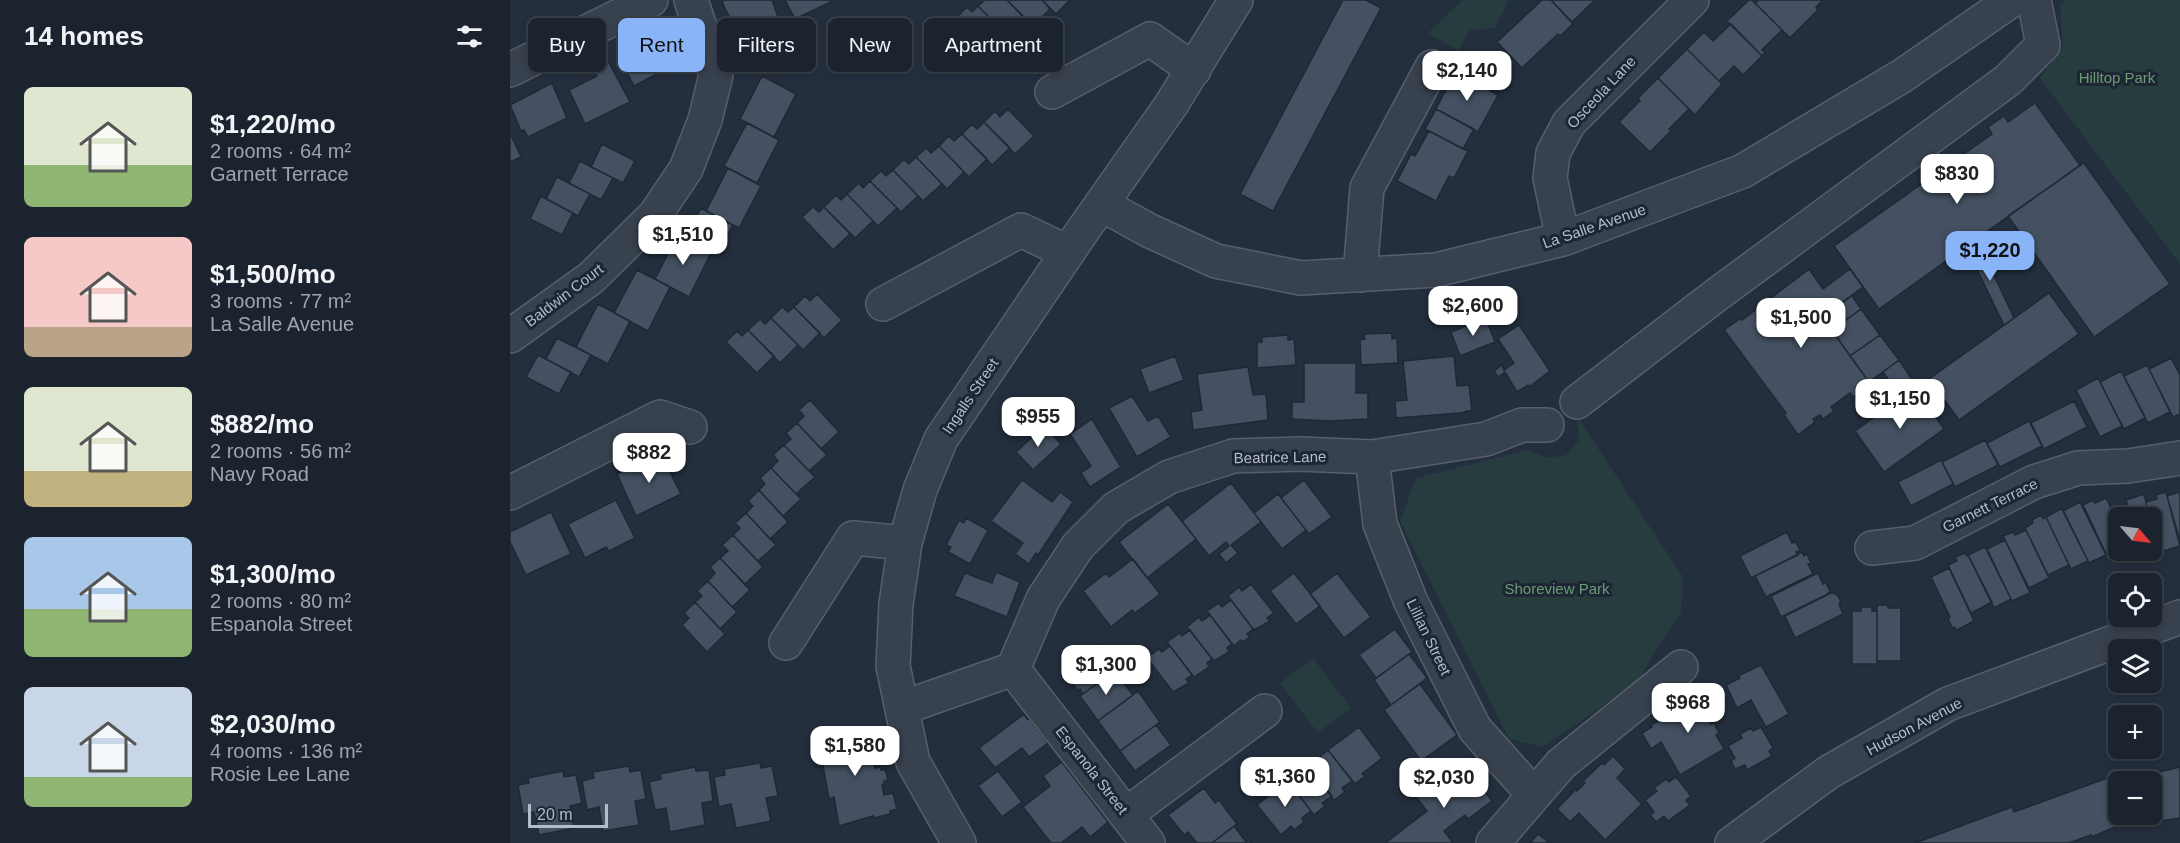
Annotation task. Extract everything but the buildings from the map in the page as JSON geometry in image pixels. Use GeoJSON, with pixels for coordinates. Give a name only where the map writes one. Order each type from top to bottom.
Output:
{"type":"FeatureCollection","features":[{"type":"Feature","properties":{"kind":"street"},"geometry":{"type":"LineString","coordinates":[[510,70],[651,0]]}},
{"type":"Feature","properties":{"kind":"street","name":"Baldwin Court"},"geometry":{"type":"LineString","coordinates":[[510,336],[591,278],[655,215],[686,169],[705,120],[716,75],[691,0]]}},
{"type":"Feature","properties":{"kind":"street","name":"Ingalls Street"},"geometry":{"type":"LineString","coordinates":[[959,843],[913,762],[893,666],[896,604],[904,543],[920,490],[941,439],[1067,252],[1171,105],[1236,0]]}},
{"type":"Feature","properties":{"kind":"street","name":"Osceola Lane"},"geometry":{"type":"LineString","coordinates":[[1563,239],[1550,178],[1553,153],[1569,123],[1692,0]]}},
{"type":"Feature","properties":{"kind":"street","name":"La Salle Avenue"},"geometry":{"type":"LineString","coordinates":[[1101,204],[1150,231],[1216,261],[1301,278],[1436,270],[1563,239],[1743,171],[1902,76],[2012,0]]}},
{"type":"Feature","properties":{"kind":"street"},"geometry":{"type":"LineString","coordinates":[[1577,402],[1715,296],[2008,80],[2043,45],[2034,0]]}},
{"type":"Feature","properties":{"kind":"street"},"geometry":{"type":"LineString","coordinates":[[1052,92],[1150,39],[1194,70]]}},
{"type":"Feature","properties":{"kind":"street"},"geometry":{"type":"LineString","coordinates":[[1360,275],[1367,188],[1432,67]]}},
{"type":"Feature","properties":{"kind":"street"},"geometry":{"type":"LineString","coordinates":[[883,304],[1022,230],[1067,252]]}},
{"type":"Feature","properties":{"kind":"street"},"geometry":{"type":"LineString","coordinates":[[510,493],[660,417],[690,427]]}},
{"type":"Feature","properties":{"kind":"street","name":"Beatrice Lane"},"geometry":{"type":"LineString","coordinates":[[1013,669],[1043,599],[1078,546],[1116,508],[1169,477],[1233,456],[1300,454],[1372,457],[1486,439],[1522,425],[1547,425]]}},
{"type":"Feature","properties":{"kind":"street","name":"Lillian Street"},"geometry":{"type":"LineString","coordinates":[[1372,457],[1380,524],[1411,602],[1475,729],[1534,795]]}},
{"type":"Feature","properties":{"kind":"street","name":"Garnett Terrace"},"geometry":{"type":"LineString","coordinates":[[1872,548],[1915,543],[2034,482],[2078,468],[2128,466],[2180,458]]}},
{"type":"Feature","properties":{"kind":"street"},"geometry":{"type":"LineString","coordinates":[[786,643],[853,538],[904,543]]}},
{"type":"Feature","properties":{"kind":"street","name":"Hudson Avenue"},"geometry":{"type":"LineString","coordinates":[[1732,843],[1829,772],[1948,704],[2180,617]]}},
{"type":"Feature","properties":{"kind":"street"},"geometry":{"type":"LineString","coordinates":[[1493,843],[1561,765],[1682,667]]}},
{"type":"Feature","properties":{"kind":"street"},"geometry":{"type":"LineString","coordinates":[[902,708],[1013,669]]}},
{"type":"Feature","properties":{"kind":"street","name":"Espanola Street"},"geometry":{"type":"LineString","coordinates":[[1013,669],[1148,843]]}},
{"type":"Feature","properties":{"kind":"street"},"geometry":{"type":"LineString","coordinates":[[1126,814],[1265,711]]}},
{"type":"Feature","properties":{"kind":"green space"},"geometry":{"type":"Polygon","coordinates":[[[1463,0],[1509,0],[1495,28],[1470,30],[1458,51],[1428,33],[1463,0]]]}},
{"type":"Feature","properties":{"kind":"green space","name":"Hilltop Park"},"geometry":{"type":"Polygon","coordinates":[[[2065,0],[2180,0],[2180,264],[2040,78],[2063,47],[2060,4],[2065,0]]]}},
{"type":"Feature","properties":{"kind":"green space","name":"Shoreview Park"},"geometry":{"type":"Polygon","coordinates":[[[1578,418],[1683,577],[1681,613],[1656,649],[1639,681],[1543,747],[1509,739],[1400,521],[1416,478],[1528,450],[1547,458],[1566,455],[1579,440],[1578,418]]]}},
{"type":"Feature","properties":{"kind":"green space"},"geometry":{"type":"Polygon","coordinates":[[[1313,658],[1351,708],[1318,733],[1280,683],[1313,658]]]}}]}
